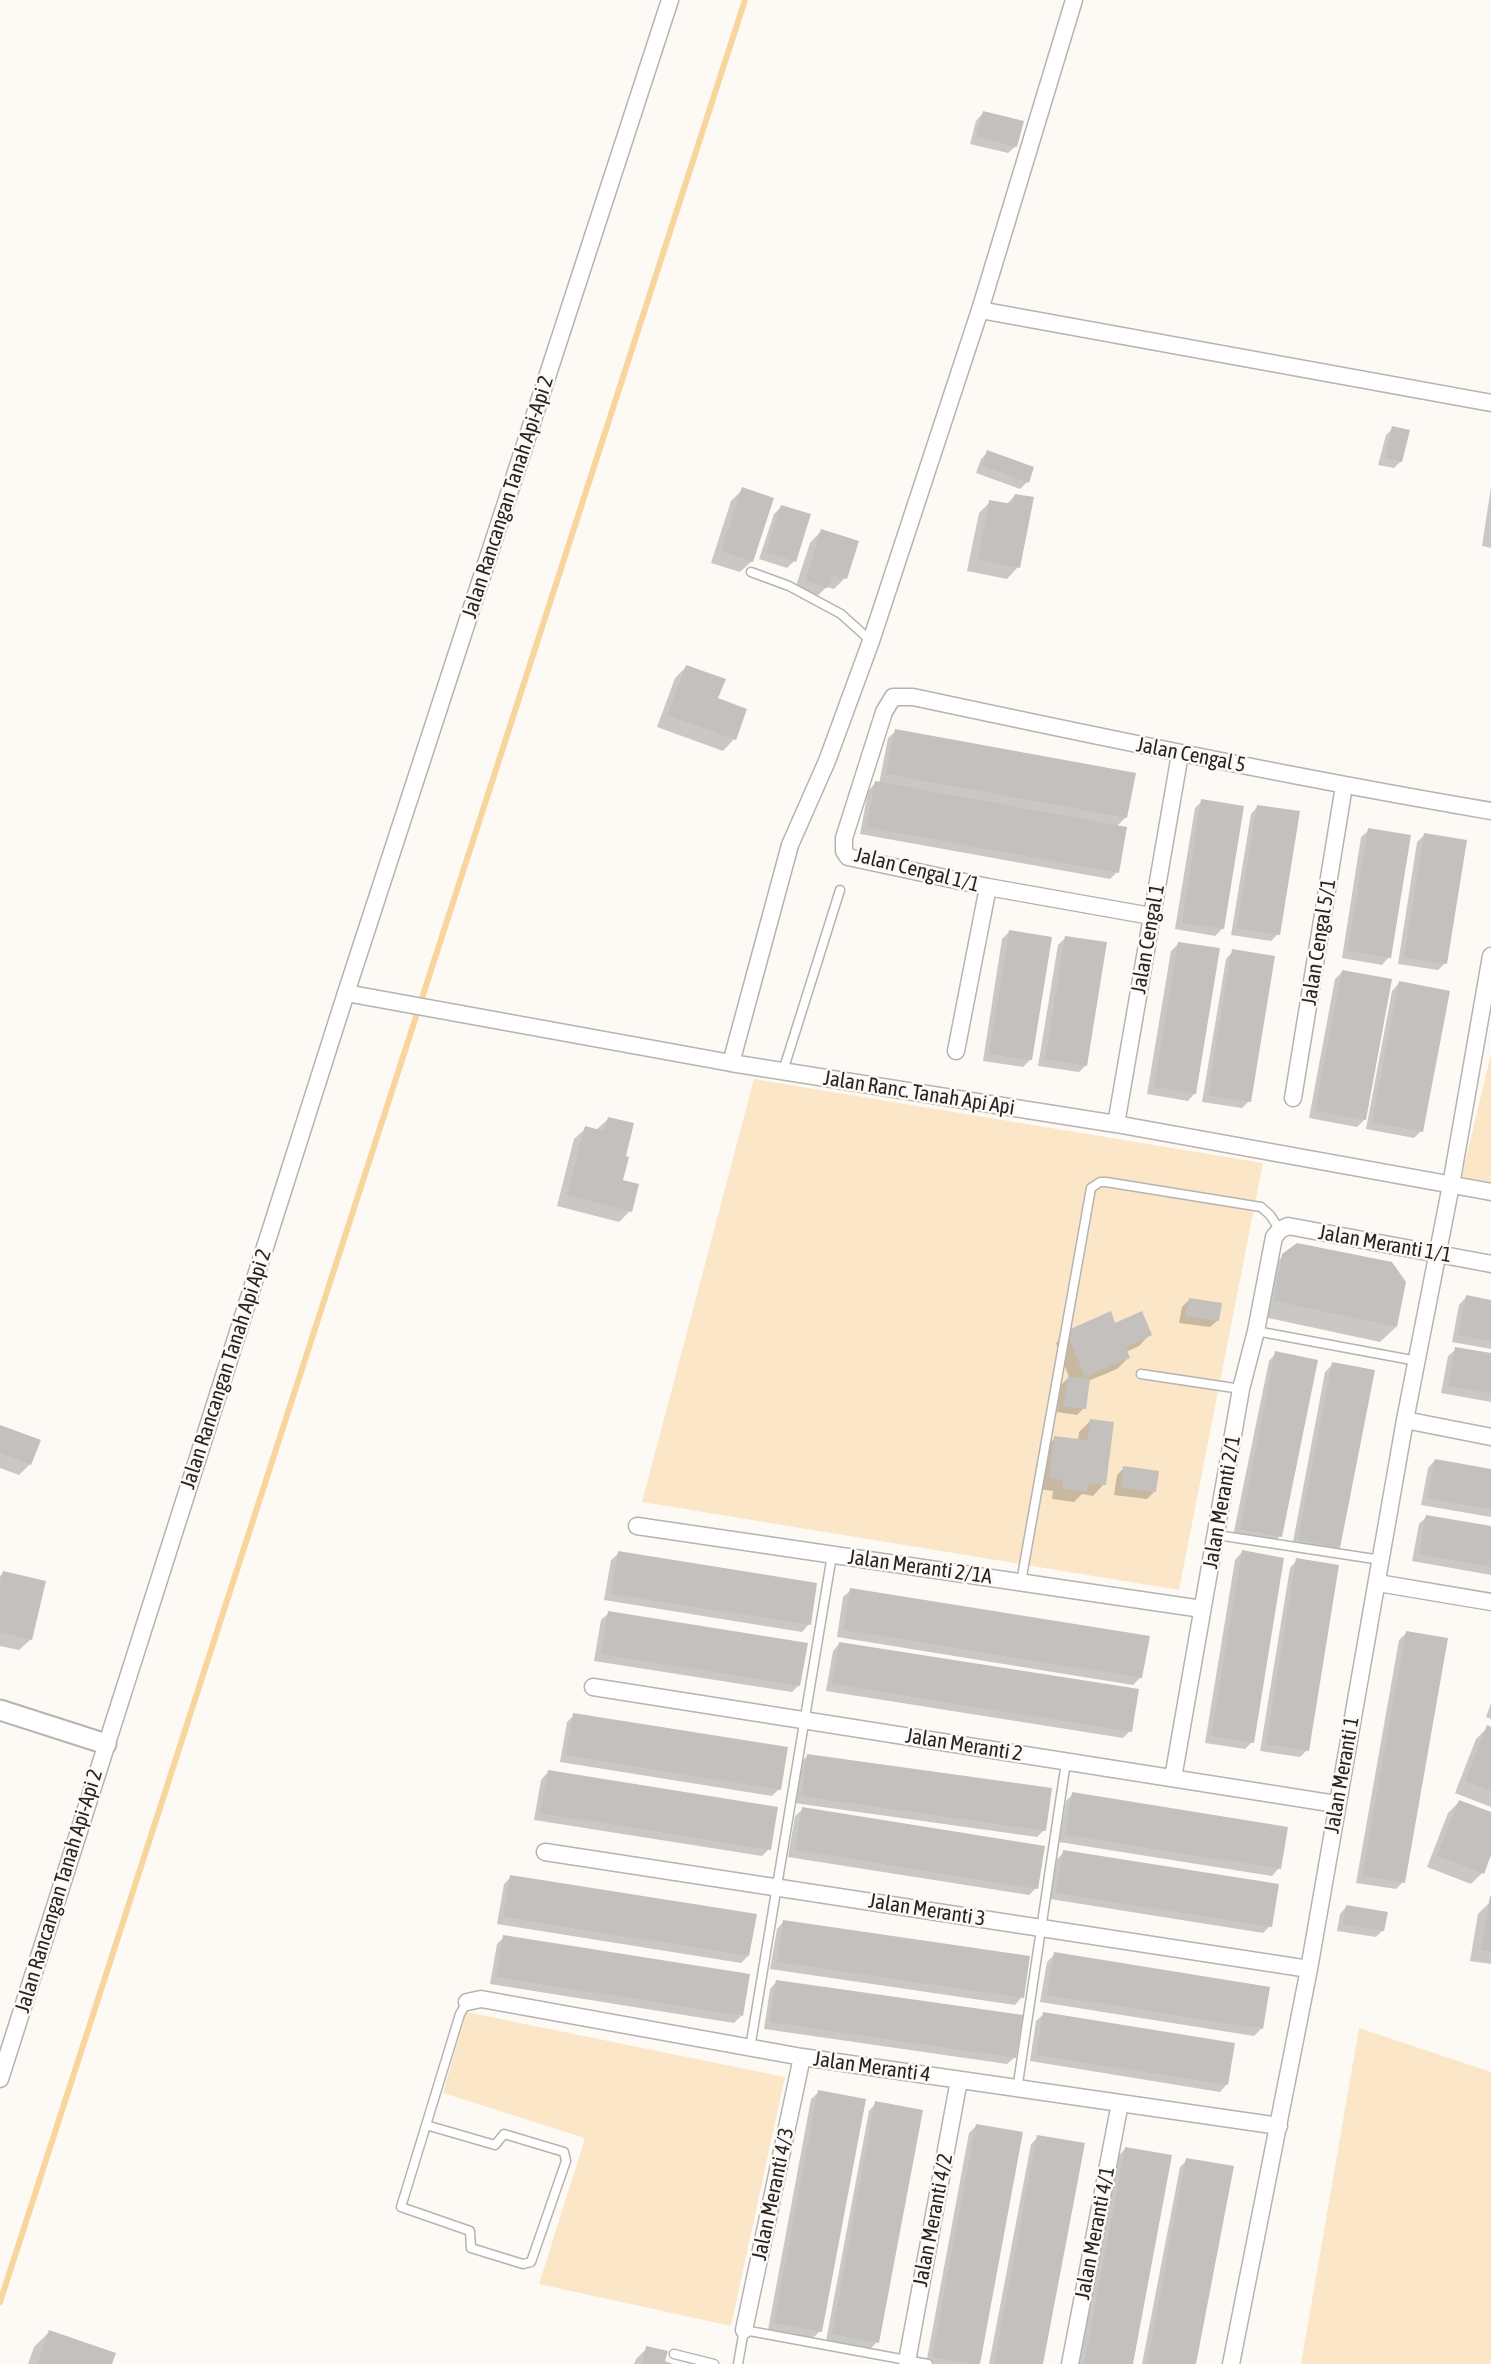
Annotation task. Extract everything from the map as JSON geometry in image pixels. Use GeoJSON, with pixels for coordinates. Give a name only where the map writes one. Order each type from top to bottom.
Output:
{"type":"FeatureCollection","features":[{"type":"Feature","properties":{"kind":"street","name":"Jalan Rancangan Tanah Api-Api 2"},"geometry":{"type":"LineString","coordinates":[[346,993],[670,0]]}},
{"type":"Feature","properties":{"kind":"street"},"geometry":{"type":"LineString","coordinates":[[731,1063],[790,845],[827,761],[872,641],[979,310],[1074,0]]}},
{"type":"Feature","properties":{"kind":"street"},"geometry":{"type":"LineString","coordinates":[[979,310],[1491,403]]}},
{"type":"Feature","properties":{"kind":"street","name":"Jalan Cengal 5"},"geometry":{"type":"LineString","coordinates":[[893,697],[913,697],[1180,754],[1491,811]]}},
{"type":"Feature","properties":{"kind":"street","name":"Jalan Cengal 1/1"},"geometry":{"type":"LineString","coordinates":[[893,697],[884,712],[844,838],[844,851],[853,860],[1152,916]]}},
{"type":"Feature","properties":{"kind":"street","name":"Jalan Cengal 1"},"geometry":{"type":"LineString","coordinates":[[1116,1124],[1180,754]]}},
{"type":"Feature","properties":{"kind":"street","name":"Jalan Cengal 5/1"},"geometry":{"type":"LineString","coordinates":[[1293,1098],[1345,786]]}},
{"type":"Feature","properties":{"kind":"street"},"geometry":{"type":"LineString","coordinates":[[956,1051],[988,887]]}},
{"type":"Feature","properties":{"kind":"street","name":"Jalan Meranti 1"},"geometry":{"type":"LineString","coordinates":[[1231,2364],[1309,1969],[1405,1420],[1488,988],[1491,956]]}},
{"type":"Feature","properties":{"kind":"street","name":"Jalan Ranc. Tanah Api Api"},"geometry":{"type":"LineString","coordinates":[[346,993],[731,1063],[1116,1124],[1491,1192]]}},
{"type":"Feature","properties":{"kind":"street","name":"Jalan Rancangan Tanah Api Api 2"},"geometry":{"type":"LineString","coordinates":[[106,1744],[346,993]]}},
{"type":"Feature","properties":{"kind":"street","name":"Jalan Meranti 1/1"},"geometry":{"type":"LineString","coordinates":[[1280,1230],[1289,1226],[1491,1264]]}},
{"type":"Feature","properties":{"kind":"street","name":"Jalan Meranti 2/1"},"geometry":{"type":"LineString","coordinates":[[1173,1778],[1241,1389],[1256,1331],[1274,1237],[1280,1230]]}},
{"type":"Feature","properties":{"kind":"street"},"geometry":{"type":"LineString","coordinates":[[1405,1420],[1491,1437]]}},
{"type":"Feature","properties":{"kind":"street","name":"Jalan Meranti 2/1A"},"geometry":{"type":"LineString","coordinates":[[637,1526],[1202,1609]]}},
{"type":"Feature","properties":{"kind":"street"},"geometry":{"type":"LineString","coordinates":[[1378,1583],[1491,1602]]}},
{"type":"Feature","properties":{"kind":"street","name":"Jalan Meranti 2"},"geometry":{"type":"LineString","coordinates":[[593,1687],[1336,1804]]}},
{"type":"Feature","properties":{"kind":"street"},"geometry":{"type":"LineString","coordinates":[[0,1710],[106,1744]]}},
{"type":"Feature","properties":{"kind":"street","name":"Jalan Rancangan Tanah Api-Api 2"},"geometry":{"type":"LineString","coordinates":[[0,2079],[106,1744]]}},
{"type":"Feature","properties":{"kind":"street","name":"Jalan Meranti 3"},"geometry":{"type":"LineString","coordinates":[[545,1852],[1309,1969]]}},
{"type":"Feature","properties":{"kind":"street","name":"Jalan Meranti 4"},"geometry":{"type":"LineString","coordinates":[[467,2002],[481,2000],[802,2057],[1279,2126]]}},
{"type":"Feature","properties":{"kind":"street","name":"Jalan Meranti 4/3"},"geometry":{"type":"LineString","coordinates":[[744,2330],[802,2057]]}},
{"type":"Feature","properties":{"kind":"street","name":"Jalan Meranti 4/2"},"geometry":{"type":"LineString","coordinates":[[907,2361],[959,2080]]}},
{"type":"Feature","properties":{"kind":"street","name":"Jalan Meranti 4/1"},"geometry":{"type":"LineString","coordinates":[[1070,2364],[1119,2103]]}},
{"type":"Feature","properties":{"kind":"lane"},"geometry":{"type":"LineString","coordinates":[[751,572],[789,586],[841,614],[872,641]]}},
{"type":"Feature","properties":{"kind":"lane"},"geometry":{"type":"LineString","coordinates":[[783,1071],[840,890]]}},
{"type":"Feature","properties":{"kind":"lane"},"geometry":{"type":"LineString","coordinates":[[1021,1582],[1091,1188],[1100,1182],[1106,1182],[1261,1207],[1280,1230]]}},
{"type":"Feature","properties":{"kind":"lane"},"geometry":{"type":"LineString","coordinates":[[1256,1331],[1417,1361]]}},
{"type":"Feature","properties":{"kind":"lane"},"geometry":{"type":"LineString","coordinates":[[1141,1374],[1241,1389]]}},
{"type":"Feature","properties":{"kind":"lane"},"geometry":{"type":"LineString","coordinates":[[1217,1535],[1381,1560]]}},
{"type":"Feature","properties":{"kind":"lane"},"geometry":{"type":"LineString","coordinates":[[750,2048],[832,1555]]}},
{"type":"Feature","properties":{"kind":"lane"},"geometry":{"type":"LineString","coordinates":[[1017,2090],[1066,1762]]}},
{"type":"Feature","properties":{"kind":"lane"},"geometry":{"type":"LineString","coordinates":[[426,2125],[495,2145],[504,2134],[564,2152],[566,2161],[531,2262],[523,2264],[471,2248],[470,2231],[401,2207],[426,2125],[460,2014],[467,2002]]}},
{"type":"Feature","properties":{"kind":"lane"},"geometry":{"type":"LineString","coordinates":[[738,2364],[744,2330],[928,2364]]}},
{"type":"Feature","properties":{"kind":"lane"},"geometry":{"type":"LineString","coordinates":[[674,2354],[714,2364]]}},
{"type":"Feature","properties":{"kind":"shaded area"},"geometry":{"type":"Polygon","coordinates":[[[1491,1054],[1491,1184],[1461,1179],[1491,1054]]]}},
{"type":"Feature","properties":{"kind":"shaded area"},"geometry":{"type":"Polygon","coordinates":[[[754,1079],[1263,1163],[1179,1590],[642,1502],[754,1079]]]}},
{"type":"Feature","properties":{"kind":"shaded area"},"geometry":{"type":"Polygon","coordinates":[[[466,2012],[785,2077],[731,2326],[539,2284],[585,2138],[443,2093],[466,2012]]]}},
{"type":"Feature","properties":{"kind":"shaded area"},"geometry":{"type":"Polygon","coordinates":[[[1359,2028],[1491,2072],[1491,2364],[1301,2364],[1359,2028]]]}},
{"type":"Feature","properties":{"kind":"building"},"geometry":{"type":"Polygon","coordinates":[[[983,111],[1024,121],[1017,147],[976,137],[983,111]]]}},
{"type":"Feature","properties":{"kind":"building"},"geometry":{"type":"Polygon","coordinates":[[[1392,426],[1410,430],[1402,462],[1385,458],[1392,426]]]}},
{"type":"Feature","properties":{"kind":"building"},"geometry":{"type":"Polygon","coordinates":[[[987,450],[1034,467],[1029,483],[982,466],[987,450]]]}},
{"type":"Feature","properties":{"kind":"building"},"geometry":{"type":"Polygon","coordinates":[[[742,487],[774,498],[753,562],[721,551],[742,487]]]}},
{"type":"Feature","properties":{"kind":"building"},"geometry":{"type":"Polygon","coordinates":[[[1015,494],[1034,497],[1020,568],[978,560],[989,500],[1012,504],[1015,494]]]}},
{"type":"Feature","properties":{"kind":"building"},"geometry":{"type":"Polygon","coordinates":[[[781,505],[811,514],[796,562],[766,552],[781,505]]]}},
{"type":"Feature","properties":{"kind":"building"},"geometry":{"type":"Polygon","coordinates":[[[821,529],[859,541],[847,579],[832,575],[828,588],[805,581],[821,529]]]}},
{"type":"Feature","properties":{"kind":"building"},"geometry":{"type":"Polygon","coordinates":[[[686,665],[726,679],[718,698],[747,709],[736,740],[667,715],[686,665]]]}},
{"type":"Feature","properties":{"kind":"building"},"geometry":{"type":"Polygon","coordinates":[[[895,729],[1136,773],[1127,818],[886,774],[895,729]]]}},
{"type":"Feature","properties":{"kind":"building"},"geometry":{"type":"Polygon","coordinates":[[[875,781],[1127,827],[1119,873],[866,827],[875,781]]]}},
{"type":"Feature","properties":{"kind":"building"},"geometry":{"type":"Polygon","coordinates":[[[1201,799],[1244,806],[1224,929],[1182,923],[1201,799]]]}},
{"type":"Feature","properties":{"kind":"building"},"geometry":{"type":"Polygon","coordinates":[[[1257,805],[1300,811],[1280,935],[1237,928],[1257,805]]]}},
{"type":"Feature","properties":{"kind":"building"},"geometry":{"type":"Polygon","coordinates":[[[1368,828],[1411,835],[1391,958],[1348,951],[1368,828]]]}},
{"type":"Feature","properties":{"kind":"building"},"geometry":{"type":"Polygon","coordinates":[[[1424,833],[1467,840],[1447,964],[1404,957],[1424,833]]]}},
{"type":"Feature","properties":{"kind":"building"},"geometry":{"type":"Polygon","coordinates":[[[1009,930],[1052,937],[1032,1060],[989,1054],[1009,930]]]}},
{"type":"Feature","properties":{"kind":"building"},"geometry":{"type":"Polygon","coordinates":[[[1065,936],[1107,942],[1087,1066],[1045,1059],[1065,936]]]}},
{"type":"Feature","properties":{"kind":"building"},"geometry":{"type":"Polygon","coordinates":[[[1178,942],[1220,948],[1196,1094],[1154,1087],[1178,942]]]}},
{"type":"Feature","properties":{"kind":"building"},"geometry":{"type":"Polygon","coordinates":[[[1232,949],[1275,956],[1251,1102],[1208,1095],[1232,949]]]}},
{"type":"Feature","properties":{"kind":"building"},"geometry":{"type":"Polygon","coordinates":[[[1342,970],[1392,979],[1366,1120],[1315,1111],[1342,970]]]}},
{"type":"Feature","properties":{"kind":"building"},"geometry":{"type":"Polygon","coordinates":[[[1399,981],[1450,991],[1423,1132],[1372,1122],[1399,981]]]}},
{"type":"Feature","properties":{"kind":"building"},"geometry":{"type":"Polygon","coordinates":[[[608,1117],[634,1123],[623,1180],[639,1184],[632,1212],[567,1195],[585,1126],[604,1131],[608,1117]]]}},
{"type":"Feature","properties":{"kind":"building"},"geometry":{"type":"Polygon","coordinates":[[[1297,1243],[1392,1262],[1406,1282],[1397,1327],[1274,1301],[1282,1254],[1297,1243]]]}},
{"type":"Feature","properties":{"kind":"building"},"geometry":{"type":"Polygon","coordinates":[[[1466,1295],[1491,1300],[1491,1341],[1458,1335],[1466,1295]]]}},
{"type":"Feature","properties":{"kind":"building"},"geometry":{"type":"Polygon","coordinates":[[[1189,1298],[1222,1303],[1219,1321],[1185,1316],[1189,1298]]]}},
{"type":"Feature","properties":{"kind":"building"},"geometry":{"type":"Polygon","coordinates":[[[1111,1311],[1115,1323],[1142,1311],[1152,1335],[1126,1348],[1130,1358],[1085,1377],[1066,1331],[1111,1311]]]}},
{"type":"Feature","properties":{"kind":"building"},"geometry":{"type":"Polygon","coordinates":[[[1455,1347],[1491,1353],[1491,1394],[1448,1386],[1455,1347]]]}},
{"type":"Feature","properties":{"kind":"building"},"geometry":{"type":"Polygon","coordinates":[[[1275,1351],[1318,1360],[1282,1537],[1240,1529],[1275,1351]]]}},
{"type":"Feature","properties":{"kind":"building"},"geometry":{"type":"Polygon","coordinates":[[[1332,1362],[1375,1370],[1340,1548],[1298,1540],[1332,1362]]]}},
{"type":"Feature","properties":{"kind":"building"},"geometry":{"type":"Polygon","coordinates":[[[1068,1376],[1090,1379],[1086,1409],[1063,1406],[1068,1376]]]}},
{"type":"Feature","properties":{"kind":"building"},"geometry":{"type":"Polygon","coordinates":[[[1090,1419],[1114,1422],[1106,1485],[1088,1483],[1087,1492],[1062,1489],[1063,1480],[1049,1478],[1054,1436],[1087,1440],[1090,1419]]]}},
{"type":"Feature","properties":{"kind":"building"},"geometry":{"type":"Polygon","coordinates":[[[0,1425],[41,1440],[31,1465],[0,1453],[0,1425]]]}},
{"type":"Feature","properties":{"kind":"building"},"geometry":{"type":"Polygon","coordinates":[[[1435,1459],[1491,1469],[1491,1509],[1427,1498],[1435,1459]]]}},
{"type":"Feature","properties":{"kind":"building"},"geometry":{"type":"Polygon","coordinates":[[[1123,1466],[1159,1471],[1156,1492],[1121,1488],[1123,1466]]]}},
{"type":"Feature","properties":{"kind":"building"},"geometry":{"type":"Polygon","coordinates":[[[1426,1515],[1491,1526],[1491,1567],[1419,1554],[1426,1515]]]}},
{"type":"Feature","properties":{"kind":"building"},"geometry":{"type":"Polygon","coordinates":[[[1242,1550],[1284,1558],[1254,1743],[1211,1736],[1242,1550]]]}},
{"type":"Feature","properties":{"kind":"building"},"geometry":{"type":"Polygon","coordinates":[[[618,1551],[817,1583],[811,1625],[611,1594],[618,1551]]]}},
{"type":"Feature","properties":{"kind":"building"},"geometry":{"type":"Polygon","coordinates":[[[1296,1558],[1339,1565],[1309,1751],[1266,1744],[1296,1558]]]}},
{"type":"Feature","properties":{"kind":"building"},"geometry":{"type":"Polygon","coordinates":[[[3,1571],[46,1581],[32,1640],[0,1632],[0,1583],[3,1571]]]}},
{"type":"Feature","properties":{"kind":"building"},"geometry":{"type":"Polygon","coordinates":[[[850,1588],[1150,1636],[1142,1678],[843,1630],[850,1588]]]}},
{"type":"Feature","properties":{"kind":"building"},"geometry":{"type":"Polygon","coordinates":[[[608,1611],[808,1643],[800,1686],[601,1654],[608,1611]]]}},
{"type":"Feature","properties":{"kind":"building"},"geometry":{"type":"Polygon","coordinates":[[[1406,1631],[1448,1638],[1405,1883],[1362,1876],[1406,1631]]]}},
{"type":"Feature","properties":{"kind":"building"},"geometry":{"type":"Polygon","coordinates":[[[839,1642],[1139,1689],[1132,1732],[832,1684],[839,1642]]]}},
{"type":"Feature","properties":{"kind":"building"},"geometry":{"type":"Polygon","coordinates":[[[573,1713],[788,1747],[781,1790],[566,1755],[573,1713]]]}},
{"type":"Feature","properties":{"kind":"building"},"geometry":{"type":"Polygon","coordinates":[[[1487,1725],[1491,1727],[1491,1791],[1465,1781],[1487,1725]]]}},
{"type":"Feature","properties":{"kind":"building"},"geometry":{"type":"Polygon","coordinates":[[[807,1754],[1052,1788],[1046,1831],[801,1796],[807,1754]]]}},
{"type":"Feature","properties":{"kind":"building"},"geometry":{"type":"Polygon","coordinates":[[[548,1770],[778,1807],[771,1850],[540,1813],[548,1770]]]}},
{"type":"Feature","properties":{"kind":"building"},"geometry":{"type":"Polygon","coordinates":[[[1072,1792],[1288,1827],[1281,1869],[1065,1835],[1072,1792]]]}},
{"type":"Feature","properties":{"kind":"building"},"geometry":{"type":"Polygon","coordinates":[[[1459,1800],[1491,1812],[1491,1855],[1484,1874],[1437,1856],[1459,1800]]]}},
{"type":"Feature","properties":{"kind":"building"},"geometry":{"type":"Polygon","coordinates":[[[802,1807],[1045,1846],[1038,1889],[795,1850],[802,1807]]]}},
{"type":"Feature","properties":{"kind":"building"},"geometry":{"type":"Polygon","coordinates":[[[1063,1850],[1279,1884],[1272,1927],[1056,1893],[1063,1850]]]}},
{"type":"Feature","properties":{"kind":"building"},"geometry":{"type":"Polygon","coordinates":[[[510,1875],[757,1914],[749,1956],[503,1917],[510,1875]]]}},
{"type":"Feature","properties":{"kind":"building"},"geometry":{"type":"Polygon","coordinates":[[[1491,1896],[1491,1952],[1481,1950],[1491,1896]]]}},
{"type":"Feature","properties":{"kind":"building"},"geometry":{"type":"Polygon","coordinates":[[[1346,1905],[1388,1912],[1384,1931],[1343,1924],[1346,1905]]]}},
{"type":"Feature","properties":{"kind":"building"},"geometry":{"type":"Polygon","coordinates":[[[783,1920],[1030,1956],[1024,1998],[777,1962],[783,1920]]]}},
{"type":"Feature","properties":{"kind":"building"},"geometry":{"type":"Polygon","coordinates":[[[503,1935],[750,1974],[743,2016],[496,1977],[503,1935]]]}},
{"type":"Feature","properties":{"kind":"building"},"geometry":{"type":"Polygon","coordinates":[[[1054,1952],[1270,1987],[1263,2029],[1047,1995],[1054,1952]]]}},
{"type":"Feature","properties":{"kind":"building"},"geometry":{"type":"Polygon","coordinates":[[[776,1980],[1023,2015],[1016,2058],[770,2022],[776,1980]]]}},
{"type":"Feature","properties":{"kind":"building"},"geometry":{"type":"Polygon","coordinates":[[[1043,2012],[1235,2043],[1228,2085],[1036,2055],[1043,2012]]]}},
{"type":"Feature","properties":{"kind":"building"},"geometry":{"type":"Polygon","coordinates":[[[818,2090],[866,2099],[822,2332],[774,2323],[818,2090]]]}},
{"type":"Feature","properties":{"kind":"building"},"geometry":{"type":"Polygon","coordinates":[[[875,2101],[923,2110],[879,2343],[832,2334],[875,2101]]]}},
{"type":"Feature","properties":{"kind":"building"},"geometry":{"type":"Polygon","coordinates":[[[976,2124],[1023,2132],[980,2364],[972,2364],[932,2357],[976,2124]]]}},
{"type":"Feature","properties":{"kind":"building"},"geometry":{"type":"Polygon","coordinates":[[[1037,2135],[1085,2143],[1043,2364],[994,2364],[1037,2135]]]}},
{"type":"Feature","properties":{"kind":"building"},"geometry":{"type":"Polygon","coordinates":[[[1125,2147],[1172,2155],[1133,2364],[1084,2364],[1125,2147]]]}},
{"type":"Feature","properties":{"kind":"building"},"geometry":{"type":"Polygon","coordinates":[[[1186,2158],[1234,2166],[1196,2364],[1147,2364],[1186,2158]]]}},
{"type":"Feature","properties":{"kind":"building"},"geometry":{"type":"Polygon","coordinates":[[[49,2330],[116,2353],[112,2364],[37,2364],[49,2330]]]}},
{"type":"Feature","properties":{"kind":"building"},"geometry":{"type":"Polygon","coordinates":[[[646,2346],[668,2351],[665,2361],[673,2364],[642,2364],[646,2346]]]}},
{"type":"Feature","properties":{"kind":"waterway"},"geometry":{"type":"LineString","coordinates":[[0,2302],[745,0]]}}]}
